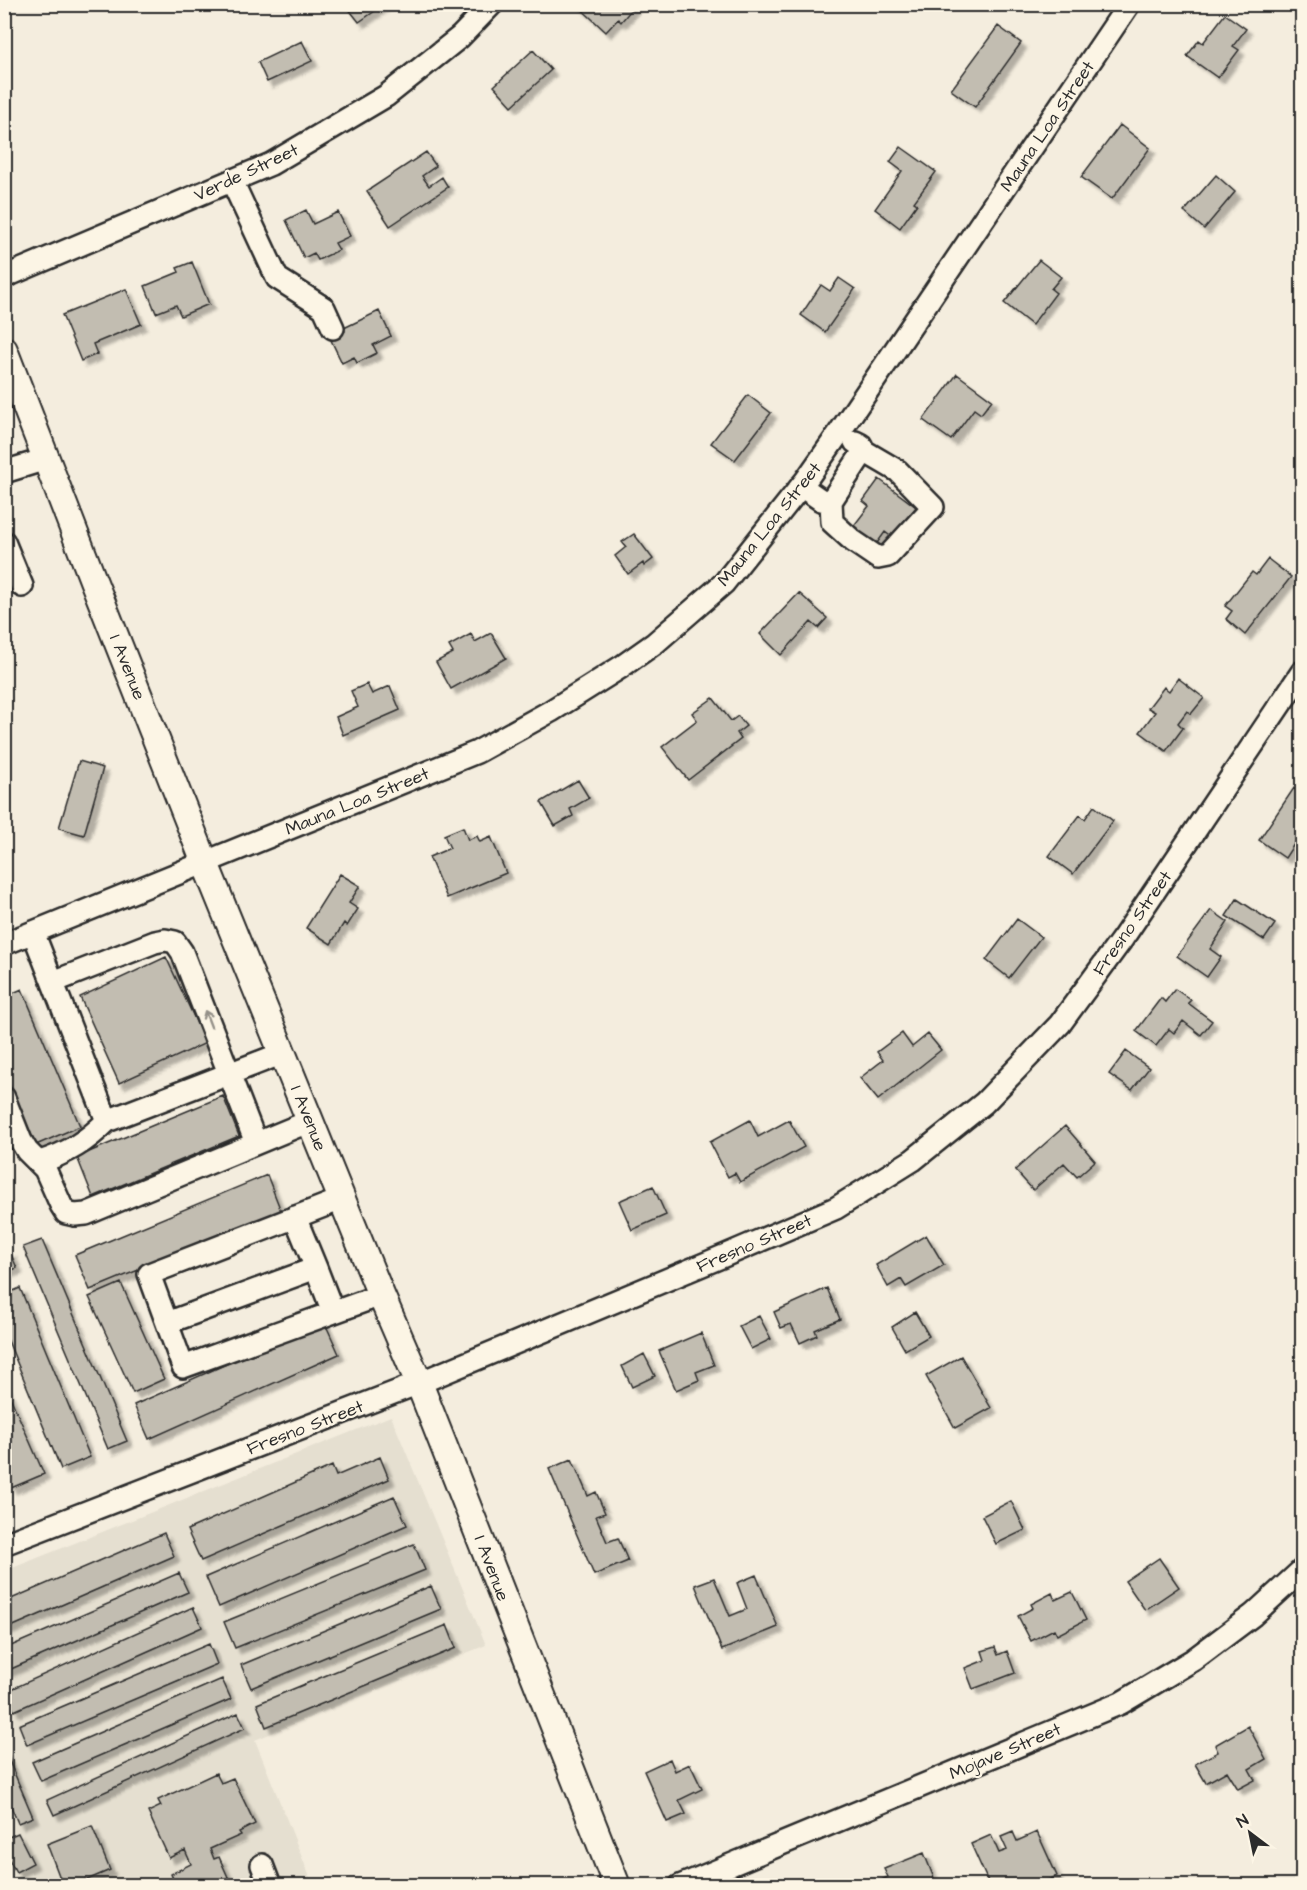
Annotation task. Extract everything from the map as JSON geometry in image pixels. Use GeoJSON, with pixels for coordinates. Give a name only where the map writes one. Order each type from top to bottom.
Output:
{"type":"FeatureCollection","features":[{"type":"Feature","properties":{"kind":"main road","name":"I Avenue"},"geometry":{"type":"LineString","coordinates":[[4,350],[206,863],[381,1295],[420,1383],[617,1886]]}},
{"type":"Feature","properties":{"kind":"street","name":"Verde Street"},"geometry":{"type":"LineString","coordinates":[[4,277],[271,164],[386,96],[460,37],[492,4]]}},
{"type":"Feature","properties":{"kind":"street","name":"Mauna Loa Street"},"geometry":{"type":"LineString","coordinates":[[4,944],[477,752],[551,711],[611,674],[655,643],[724,583],[801,486],[1129,4]]}},
{"type":"Feature","properties":{"kind":"street"},"geometry":{"type":"LineString","coordinates":[[232,181],[277,278],[324,308],[333,327]]}},
{"type":"Feature","properties":{"kind":"street"},"geometry":{"type":"LineString","coordinates":[[839,433],[861,445],[864,451],[898,471],[933,507],[888,556],[878,558],[853,541],[832,522],[831,501],[864,451]]}},
{"type":"Feature","properties":{"kind":"street"},"geometry":{"type":"LineString","coordinates":[[4,472],[46,459]]}},
{"type":"Feature","properties":{"kind":"street"},"geometry":{"type":"LineString","coordinates":[[801,486],[821,500],[831,501]]}},
{"type":"Feature","properties":{"kind":"street"},"geometry":{"type":"LineString","coordinates":[[4,542],[22,586]]}},
{"type":"Feature","properties":{"kind":"street","name":"Fresno Street"},"geometry":{"type":"LineString","coordinates":[[4,1544],[420,1383],[836,1208],[913,1160],[984,1103],[1060,1024],[1124,938],[1302,672]]}},
{"type":"Feature","properties":{"kind":"street"},"geometry":{"type":"LineString","coordinates":[[33,932],[107,1121]]}},
{"type":"Feature","properties":{"kind":"street"},"geometry":{"type":"LineString","coordinates":[[53,982],[155,942],[165,940],[175,942],[182,952],[256,1143]]}},
{"type":"Feature","properties":{"kind":"street"},"geometry":{"type":"LineString","coordinates":[[39,1162],[71,1150],[90,1138],[107,1121],[283,1053]]}},
{"type":"Feature","properties":{"kind":"street"},"geometry":{"type":"LineString","coordinates":[[4,1098],[27,1151],[45,1169],[66,1213],[75,1215],[86,1214],[310,1121]]}},
{"type":"Feature","properties":{"kind":"street"},"geometry":{"type":"LineString","coordinates":[[342,1199],[149,1274],[183,1367],[381,1295]]}},
{"type":"Feature","properties":{"kind":"street"},"geometry":{"type":"LineString","coordinates":[[295,1218],[333,1312]]}},
{"type":"Feature","properties":{"kind":"street"},"geometry":{"type":"LineString","coordinates":[[167,1323],[316,1268]]}},
{"type":"Feature","properties":{"kind":"street","name":"Mojave Street"},"geometry":{"type":"LineString","coordinates":[[680,1886],[1120,1703],[1193,1660],[1253,1615],[1302,1570]]}},
{"type":"Feature","properties":{"kind":"street"},"geometry":{"type":"LineString","coordinates":[[262,1865],[270,1886]]}},
{"type":"Feature","properties":{"kind":"shaded area"},"geometry":{"type":"Polygon","coordinates":[[[391,1416],[486,1645],[255,1740],[313,1885],[5,1886],[5,1571],[391,1416]]]}},
{"type":"Feature","properties":{"kind":"building"},"geometry":{"type":"Polygon","coordinates":[[[352,4],[385,4],[359,22],[348,8],[352,4]]]}},
{"type":"Feature","properties":{"kind":"building"},"geometry":{"type":"Polygon","coordinates":[[[576,4],[636,4],[621,22],[618,19],[606,32],[576,4]]]}},
{"type":"Feature","properties":{"kind":"building"},"geometry":{"type":"Polygon","coordinates":[[[1225,14],[1246,29],[1233,46],[1239,50],[1218,78],[1187,56],[1199,40],[1203,43],[1225,14]]]}},
{"type":"Feature","properties":{"kind":"building"},"geometry":{"type":"Polygon","coordinates":[[[998,26],[1021,43],[975,107],[951,90],[998,26]]]}},
{"type":"Feature","properties":{"kind":"building"},"geometry":{"type":"Polygon","coordinates":[[[302,41],[312,61],[267,82],[258,62],[302,41]]]}},
{"type":"Feature","properties":{"kind":"building"},"geometry":{"type":"Polygon","coordinates":[[[533,50],[551,70],[512,106],[494,86],[533,50]]]}},
{"type":"Feature","properties":{"kind":"building"},"geometry":{"type":"Polygon","coordinates":[[[1120,125],[1150,148],[1112,199],[1081,177],[1120,125]]]}},
{"type":"Feature","properties":{"kind":"building"},"geometry":{"type":"Polygon","coordinates":[[[901,147],[936,172],[914,202],[917,204],[900,228],[875,209],[902,171],[890,162],[901,147]]]}},
{"type":"Feature","properties":{"kind":"building"},"geometry":{"type":"Polygon","coordinates":[[[426,152],[436,166],[422,176],[429,186],[442,177],[448,187],[390,226],[367,191],[426,152]]]}},
{"type":"Feature","properties":{"kind":"building"},"geometry":{"type":"Polygon","coordinates":[[[1216,175],[1235,192],[1204,229],[1184,212],[1216,175]]]}},
{"type":"Feature","properties":{"kind":"building"},"geometry":{"type":"Polygon","coordinates":[[[306,210],[313,224],[338,212],[350,236],[335,243],[339,250],[318,260],[314,253],[304,258],[286,220],[306,210]]]}},
{"type":"Feature","properties":{"kind":"building"},"geometry":{"type":"Polygon","coordinates":[[[1039,260],[1061,277],[1051,289],[1056,293],[1032,325],[1004,303],[1039,260]]]}},
{"type":"Feature","properties":{"kind":"building"},"geometry":{"type":"Polygon","coordinates":[[[192,262],[209,304],[181,316],[176,305],[156,313],[145,286],[179,272],[177,268],[192,262]]]}},
{"type":"Feature","properties":{"kind":"building"},"geometry":{"type":"Polygon","coordinates":[[[839,278],[855,289],[825,332],[801,315],[821,285],[830,291],[839,278]]]}},
{"type":"Feature","properties":{"kind":"building"},"geometry":{"type":"Polygon","coordinates":[[[126,289],[141,324],[93,344],[97,354],[81,361],[62,315],[126,289]]]}},
{"type":"Feature","properties":{"kind":"building"},"geometry":{"type":"Polygon","coordinates":[[[379,311],[391,336],[373,345],[377,353],[357,363],[354,357],[342,363],[330,338],[345,331],[344,328],[379,311]]]}},
{"type":"Feature","properties":{"kind":"building"},"geometry":{"type":"Polygon","coordinates":[[[957,374],[992,400],[981,414],[974,409],[951,440],[923,420],[957,374]]]}},
{"type":"Feature","properties":{"kind":"building"},"geometry":{"type":"Polygon","coordinates":[[[748,395],[771,413],[735,460],[711,443],[748,395]]]}},
{"type":"Feature","properties":{"kind":"building"},"geometry":{"type":"Polygon","coordinates":[[[879,479],[916,507],[893,538],[885,532],[875,546],[852,528],[869,506],[863,501],[879,479]]]}},
{"type":"Feature","properties":{"kind":"building"},"geometry":{"type":"Polygon","coordinates":[[[634,534],[653,559],[628,574],[615,556],[626,547],[622,542],[634,534]]]}},
{"type":"Feature","properties":{"kind":"building"},"geometry":{"type":"Polygon","coordinates":[[[1268,559],[1291,577],[1245,635],[1226,619],[1232,611],[1225,606],[1252,572],[1256,575],[1268,559]]]}},
{"type":"Feature","properties":{"kind":"building"},"geometry":{"type":"Polygon","coordinates":[[[799,593],[827,618],[818,628],[811,622],[781,655],[760,634],[799,593]]]}},
{"type":"Feature","properties":{"kind":"building"},"geometry":{"type":"Polygon","coordinates":[[[491,633],[506,658],[451,689],[436,662],[453,653],[449,646],[471,634],[475,642],[491,633]]]}},
{"type":"Feature","properties":{"kind":"building"},"geometry":{"type":"Polygon","coordinates":[[[1178,678],[1204,698],[1191,714],[1187,711],[1178,723],[1183,728],[1166,751],[1140,732],[1155,712],[1148,708],[1164,687],[1169,691],[1178,678]]]}},
{"type":"Feature","properties":{"kind":"building"},"geometry":{"type":"Polygon","coordinates":[[[367,684],[372,694],[390,686],[400,710],[343,735],[336,717],[358,707],[351,691],[367,684]]]}},
{"type":"Feature","properties":{"kind":"building"},"geometry":{"type":"Polygon","coordinates":[[[713,698],[731,721],[738,716],[746,726],[737,733],[741,739],[688,780],[662,747],[697,720],[692,713],[713,698]]]}},
{"type":"Feature","properties":{"kind":"building"},"geometry":{"type":"Polygon","coordinates":[[[79,761],[103,768],[84,835],[59,828],[79,761]]]}},
{"type":"Feature","properties":{"kind":"building"},"geometry":{"type":"Polygon","coordinates":[[[578,780],[589,798],[570,809],[573,816],[555,826],[541,802],[578,780]]]}},
{"type":"Feature","properties":{"kind":"building"},"geometry":{"type":"Polygon","coordinates":[[[1294,788],[1302,794],[1302,832],[1285,858],[1259,840],[1294,788]]]}},
{"type":"Feature","properties":{"kind":"building"},"geometry":{"type":"Polygon","coordinates":[[[1094,806],[1113,821],[1073,874],[1049,856],[1080,815],[1085,819],[1094,806]]]}},
{"type":"Feature","properties":{"kind":"building"},"geometry":{"type":"Polygon","coordinates":[[[463,827],[468,840],[477,836],[480,842],[491,837],[506,873],[447,898],[429,857],[450,848],[444,835],[463,827]]]}},
{"type":"Feature","properties":{"kind":"building"},"geometry":{"type":"Polygon","coordinates":[[[340,874],[360,886],[349,903],[358,909],[347,926],[344,923],[331,944],[306,928],[340,874]]]}},
{"type":"Feature","properties":{"kind":"building"},"geometry":{"type":"Polygon","coordinates":[[[1237,899],[1275,924],[1264,940],[1226,916],[1237,899]]]}},
{"type":"Feature","properties":{"kind":"building"},"geometry":{"type":"Polygon","coordinates":[[[1211,910],[1228,922],[1210,949],[1221,957],[1207,977],[1177,956],[1211,910]]]}},
{"type":"Feature","properties":{"kind":"building"},"geometry":{"type":"Polygon","coordinates":[[[1017,919],[1041,937],[1009,978],[986,960],[1017,919]]]}},
{"type":"Feature","properties":{"kind":"building"},"geometry":{"type":"Polygon","coordinates":[[[166,957],[206,1043],[119,1083],[80,997],[166,957]]]}},
{"type":"Feature","properties":{"kind":"building"},"geometry":{"type":"Polygon","coordinates":[[[22,989],[80,1126],[36,1145],[4,1072],[4,997],[22,989]]]}},
{"type":"Feature","properties":{"kind":"building"},"geometry":{"type":"Polygon","coordinates":[[[1175,989],[1191,1000],[1188,1003],[1212,1021],[1201,1035],[1183,1021],[1174,1033],[1169,1029],[1156,1046],[1136,1031],[1161,998],[1165,1002],[1175,989]]]}},
{"type":"Feature","properties":{"kind":"building"},"geometry":{"type":"Polygon","coordinates":[[[902,1033],[912,1047],[928,1034],[941,1050],[878,1100],[860,1078],[883,1060],[877,1052],[902,1033]]]}},
{"type":"Feature","properties":{"kind":"building"},"geometry":{"type":"Polygon","coordinates":[[[1126,1051],[1149,1068],[1132,1090],[1109,1074],[1126,1051]]]}},
{"type":"Feature","properties":{"kind":"building"},"geometry":{"type":"Polygon","coordinates":[[[223,1096],[239,1136],[93,1197],[77,1157],[223,1096]]]}},
{"type":"Feature","properties":{"kind":"building"},"geometry":{"type":"Polygon","coordinates":[[[750,1120],[758,1137],[789,1120],[804,1147],[740,1182],[735,1173],[728,1177],[710,1142],[750,1120]]]}},
{"type":"Feature","properties":{"kind":"building"},"geometry":{"type":"Polygon","coordinates":[[[1065,1126],[1095,1161],[1077,1177],[1064,1163],[1033,1190],[1015,1170],[1065,1126]]]}},
{"type":"Feature","properties":{"kind":"building"},"geometry":{"type":"Polygon","coordinates":[[[267,1175],[281,1211],[90,1290],[75,1255],[267,1175]]]}},
{"type":"Feature","properties":{"kind":"building"},"geometry":{"type":"Polygon","coordinates":[[[653,1186],[666,1215],[632,1230],[619,1201],[653,1186]]]}},
{"type":"Feature","properties":{"kind":"building"},"geometry":{"type":"Polygon","coordinates":[[[926,1235],[944,1265],[906,1287],[901,1279],[888,1287],[876,1265],[926,1235]]]}},
{"type":"Feature","properties":{"kind":"building"},"geometry":{"type":"Polygon","coordinates":[[[42,1240],[127,1441],[108,1449],[23,1247],[42,1240]]]}},
{"type":"Feature","properties":{"kind":"building"},"geometry":{"type":"Polygon","coordinates":[[[10,1252],[17,1268],[4,1273],[4,1254],[10,1252]]]}},
{"type":"Feature","properties":{"kind":"building"},"geometry":{"type":"Polygon","coordinates":[[[121,1283],[164,1379],[133,1393],[89,1297],[121,1283]]]}},
{"type":"Feature","properties":{"kind":"building"},"geometry":{"type":"Polygon","coordinates":[[[20,1288],[90,1457],[61,1469],[4,1331],[4,1295],[20,1288]]]}},
{"type":"Feature","properties":{"kind":"building"},"geometry":{"type":"Polygon","coordinates":[[[827,1288],[840,1319],[815,1330],[817,1335],[800,1343],[791,1324],[781,1328],[774,1312],[827,1288]]]}},
{"type":"Feature","properties":{"kind":"building"},"geometry":{"type":"Polygon","coordinates":[[[915,1312],[929,1336],[905,1350],[892,1327],[915,1312]]]}},
{"type":"Feature","properties":{"kind":"building"},"geometry":{"type":"Polygon","coordinates":[[[759,1316],[771,1339],[751,1349],[739,1326],[759,1316]]]}},
{"type":"Feature","properties":{"kind":"building"},"geometry":{"type":"Polygon","coordinates":[[[324,1321],[339,1354],[149,1439],[134,1405],[324,1321]]]}},
{"type":"Feature","properties":{"kind":"building"},"geometry":{"type":"Polygon","coordinates":[[[701,1333],[714,1365],[696,1372],[699,1380],[676,1390],[659,1351],[701,1333]]]}},
{"type":"Feature","properties":{"kind":"building"},"geometry":{"type":"Polygon","coordinates":[[[644,1354],[655,1376],[632,1387],[622,1366],[644,1354]]]}},
{"type":"Feature","properties":{"kind":"building"},"geometry":{"type":"Polygon","coordinates":[[[961,1356],[991,1408],[955,1428],[926,1376],[961,1356]]]}},
{"type":"Feature","properties":{"kind":"building"},"geometry":{"type":"Polygon","coordinates":[[[4,1383],[44,1474],[11,1488],[4,1473],[4,1383]]]}},
{"type":"Feature","properties":{"kind":"building"},"geometry":{"type":"Polygon","coordinates":[[[380,1457],[389,1479],[201,1561],[187,1530],[332,1466],[336,1476],[380,1457]]]}},
{"type":"Feature","properties":{"kind":"building"},"geometry":{"type":"Polygon","coordinates":[[[572,1459],[588,1496],[596,1492],[605,1513],[596,1516],[607,1542],[618,1538],[628,1561],[594,1575],[549,1469],[572,1459]]]}},
{"type":"Feature","properties":{"kind":"building"},"geometry":{"type":"Polygon","coordinates":[[[394,1496],[407,1525],[219,1607],[206,1577],[394,1496]]]}},
{"type":"Feature","properties":{"kind":"building"},"geometry":{"type":"Polygon","coordinates":[[[1011,1501],[1025,1530],[996,1544],[982,1516],[1011,1501]]]}},
{"type":"Feature","properties":{"kind":"building"},"geometry":{"type":"Polygon","coordinates":[[[164,1533],[174,1556],[4,1630],[4,1602],[164,1533]]]}},
{"type":"Feature","properties":{"kind":"building"},"geometry":{"type":"Polygon","coordinates":[[[414,1544],[425,1570],[235,1648],[224,1622],[414,1544]]]}},
{"type":"Feature","properties":{"kind":"building"},"geometry":{"type":"Polygon","coordinates":[[[1159,1558],[1179,1587],[1145,1610],[1125,1581],[1159,1558]]]}},
{"type":"Feature","properties":{"kind":"building"},"geometry":{"type":"Polygon","coordinates":[[[179,1573],[188,1592],[4,1672],[4,1649],[179,1573]]]}},
{"type":"Feature","properties":{"kind":"building"},"geometry":{"type":"Polygon","coordinates":[[[756,1575],[778,1627],[722,1650],[695,1585],[714,1578],[730,1616],[747,1609],[737,1583],[756,1575]]]}},
{"type":"Feature","properties":{"kind":"building"},"geometry":{"type":"Polygon","coordinates":[[[431,1586],[441,1609],[251,1688],[241,1665],[431,1586]]]}},
{"type":"Feature","properties":{"kind":"building"},"geometry":{"type":"Polygon","coordinates":[[[1072,1592],[1086,1620],[1057,1635],[1054,1629],[1031,1641],[1018,1616],[1033,1608],[1031,1604],[1052,1593],[1055,1600],[1072,1592]]]}},
{"type":"Feature","properties":{"kind":"building"},"geometry":{"type":"Polygon","coordinates":[[[193,1607],[202,1627],[14,1711],[5,1692],[193,1607]]]}},
{"type":"Feature","properties":{"kind":"building"},"geometry":{"type":"Polygon","coordinates":[[[447,1625],[456,1648],[266,1727],[257,1704],[447,1625]]]}},
{"type":"Feature","properties":{"kind":"building"},"geometry":{"type":"Polygon","coordinates":[[[209,1644],[217,1664],[27,1745],[19,1725],[209,1644]]]}},
{"type":"Feature","properties":{"kind":"building"},"geometry":{"type":"Polygon","coordinates":[[[995,1647],[998,1655],[1007,1651],[1015,1673],[973,1689],[965,1668],[985,1660],[982,1651],[995,1647]]]}},
{"type":"Feature","properties":{"kind":"building"},"geometry":{"type":"Polygon","coordinates":[[[222,1679],[231,1699],[41,1781],[32,1762],[222,1679]]]}},
{"type":"Feature","properties":{"kind":"building"},"geometry":{"type":"Polygon","coordinates":[[[238,1713],[245,1728],[54,1815],[47,1800],[238,1713]]]}},
{"type":"Feature","properties":{"kind":"building"},"geometry":{"type":"Polygon","coordinates":[[[1248,1726],[1266,1759],[1249,1769],[1255,1780],[1238,1789],[1227,1771],[1206,1783],[1195,1764],[1218,1752],[1215,1745],[1248,1726]]]}},
{"type":"Feature","properties":{"kind":"building"},"geometry":{"type":"Polygon","coordinates":[[[4,1749],[33,1817],[18,1823],[4,1790],[4,1749]]]}},
{"type":"Feature","properties":{"kind":"building"},"geometry":{"type":"Polygon","coordinates":[[[670,1759],[675,1771],[690,1764],[702,1789],[679,1800],[686,1814],[667,1822],[644,1771],[670,1759]]]}},
{"type":"Feature","properties":{"kind":"building"},"geometry":{"type":"Polygon","coordinates":[[[216,1773],[221,1783],[233,1778],[255,1824],[239,1832],[241,1835],[210,1849],[214,1859],[219,1857],[232,1886],[176,1886],[171,1874],[191,1864],[185,1850],[169,1858],[148,1812],[161,1806],[158,1800],[216,1773]]]}},
{"type":"Feature","properties":{"kind":"building"},"geometry":{"type":"Polygon","coordinates":[[[92,1826],[110,1870],[73,1886],[63,1886],[47,1844],[92,1826]]]}},
{"type":"Feature","properties":{"kind":"building"},"geometry":{"type":"Polygon","coordinates":[[[1013,1832],[1017,1841],[1037,1832],[1057,1876],[1042,1883],[1043,1886],[990,1886],[971,1844],[991,1835],[999,1853],[1007,1850],[1001,1837],[1013,1832]]]}},
{"type":"Feature","properties":{"kind":"building"},"geometry":{"type":"Polygon","coordinates":[[[18,1833],[33,1863],[16,1872],[4,1850],[4,1839],[18,1833]]]}},
{"type":"Feature","properties":{"kind":"building"},"geometry":{"type":"Polygon","coordinates":[[[924,1853],[937,1886],[867,1886],[888,1877],[884,1869],[924,1853]]]}}]}
